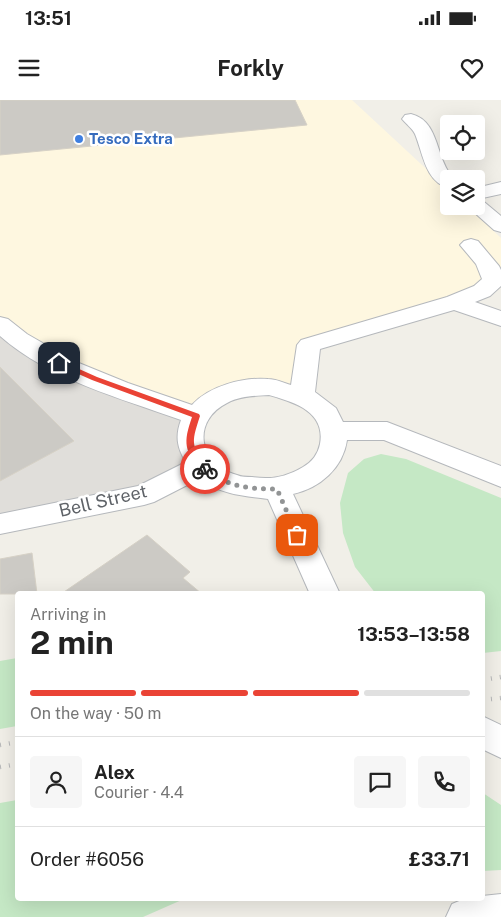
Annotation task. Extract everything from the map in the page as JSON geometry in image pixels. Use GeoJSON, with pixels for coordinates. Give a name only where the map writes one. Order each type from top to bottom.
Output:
{"type":"FeatureCollection","features":[{"type":"Feature","properties":{"kind":"street"},"geometry":{"type":"LineString","coordinates":[[411,119],[422,129],[440,175]]}},
{"type":"Feature","properties":{"kind":"street"},"geometry":{"type":"LineString","coordinates":[[485,192],[501,188]]}},
{"type":"Feature","properties":{"kind":"street"},"geometry":{"type":"LineString","coordinates":[[485,213],[501,226]]}},
{"type":"Feature","properties":{"kind":"street"},"geometry":{"type":"LineString","coordinates":[[302,395],[309,345],[455,302],[482,290],[493,282],[492,271],[486,261],[471,245]]}},
{"type":"Feature","properties":{"kind":"street"},"geometry":{"type":"LineString","coordinates":[[455,302],[501,319]]}},
{"type":"Feature","properties":{"kind":"street"},"geometry":{"type":"LineString","coordinates":[[0,324],[11,335],[41,354],[95,379],[196,416]]}},
{"type":"Feature","properties":{"kind":"street"},"geometry":{"type":"LineString","coordinates":[[269,387],[286,390],[302,395],[324,410],[336,431],[336,446],[329,461],[316,474],[300,484],[277,489],[255,489],[234,485],[215,477],[201,466],[190,446],[189,436],[196,416],[206,405],[234,391],[269,387]]}},
{"type":"Feature","properties":{"kind":"street"},"geometry":{"type":"LineString","coordinates":[[336,431],[388,431],[501,477]]}},
{"type":"Feature","properties":{"kind":"street","name":"Bell Street"},"geometry":{"type":"LineString","coordinates":[[0,524],[144,495],[201,466]]}},
{"type":"Feature","properties":{"kind":"street"},"geometry":{"type":"LineString","coordinates":[[277,489],[310,566],[323,591]]}},
{"type":"Feature","properties":{"kind":"street"},"geometry":{"type":"LineString","coordinates":[[485,732],[501,743]]}},
{"type":"Feature","properties":{"kind":"street"},"geometry":{"type":"LineString","coordinates":[[464,917],[501,913]]}},
{"type":"Feature","properties":{"kind":"shaded area"},"geometry":{"type":"Polygon","coordinates":[[[0,100],[352,100],[440,182],[440,215],[477,215],[501,238],[501,279],[309,345],[302,395],[251,388],[196,416],[95,379],[0,324],[0,100]]]}},
{"type":"Feature","properties":{"kind":"shaded area"},"geometry":{"type":"Polygon","coordinates":[[[0,324],[11,335],[196,416],[194,457],[144,495],[0,524],[0,324]]]}},
{"type":"Feature","properties":{"kind":"green space"},"geometry":{"type":"Polygon","coordinates":[[[381,454],[406,459],[501,498],[501,651],[485,653],[485,591],[374,591],[355,567],[343,533],[340,503],[348,473],[364,459],[381,454]]]}},
{"type":"Feature","properties":{"kind":"green space"},"geometry":{"type":"Polygon","coordinates":[[[15,658],[15,726],[0,729],[0,661],[15,658]]]}},
{"type":"Feature","properties":{"kind":"green space"},"geometry":{"type":"Polygon","coordinates":[[[485,794],[501,805],[501,870],[485,871],[485,794]]]}},
{"type":"Feature","properties":{"kind":"green space"},"geometry":{"type":"Polygon","coordinates":[[[15,800],[15,901],[179,901],[143,917],[0,917],[0,803],[15,800]]]}},
{"type":"Feature","properties":{"kind":"building","name":"Tesco Extra"},"geometry":{"type":"Polygon","coordinates":[[[0,100],[295,100],[307,125],[0,155],[0,100]]]}},
{"type":"Feature","properties":{"kind":"building"},"geometry":{"type":"Polygon","coordinates":[[[0,367],[74,441],[0,481],[0,367]]]}},
{"type":"Feature","properties":{"kind":"building"},"geometry":{"type":"Polygon","coordinates":[[[147,535],[190,572],[183,578],[198,591],[65,591],[147,535]]]}},
{"type":"Feature","properties":{"kind":"building"},"geometry":{"type":"Polygon","coordinates":[[[32,553],[37,591],[15,591],[15,594],[0,594],[0,559],[32,553]]]}},
{"type":"Feature","properties":{"kind":"railway"},"geometry":{"type":"LineString","coordinates":[[485,680],[501,677]]}},
{"type":"Feature","properties":{"kind":"railway"},"geometry":{"type":"LineString","coordinates":[[485,700],[501,698]]}},
{"type":"Feature","properties":{"kind":"railway"},"geometry":{"type":"LineString","coordinates":[[0,745],[15,742]]}},
{"type":"Feature","properties":{"kind":"railway"},"geometry":{"type":"LineString","coordinates":[[0,767],[15,764]]}},
{"type":"Feature","properties":{"kind":"way so far"},"geometry":{"type":"LineString","coordinates":[[205,469],[215,477],[234,485],[255,489],[277,489],[297,535]]}},
{"type":"Feature","properties":{"kind":"place","name":"Tesco Extra"},"geometry":{"type":"Point","coordinates":[79,139]}},
{"type":"Feature","properties":{"kind":"route"},"geometry":{"type":"LineString","coordinates":[[59,363],[95,379],[196,416],[189,436],[190,446],[194,457],[205,469]]}}]}
